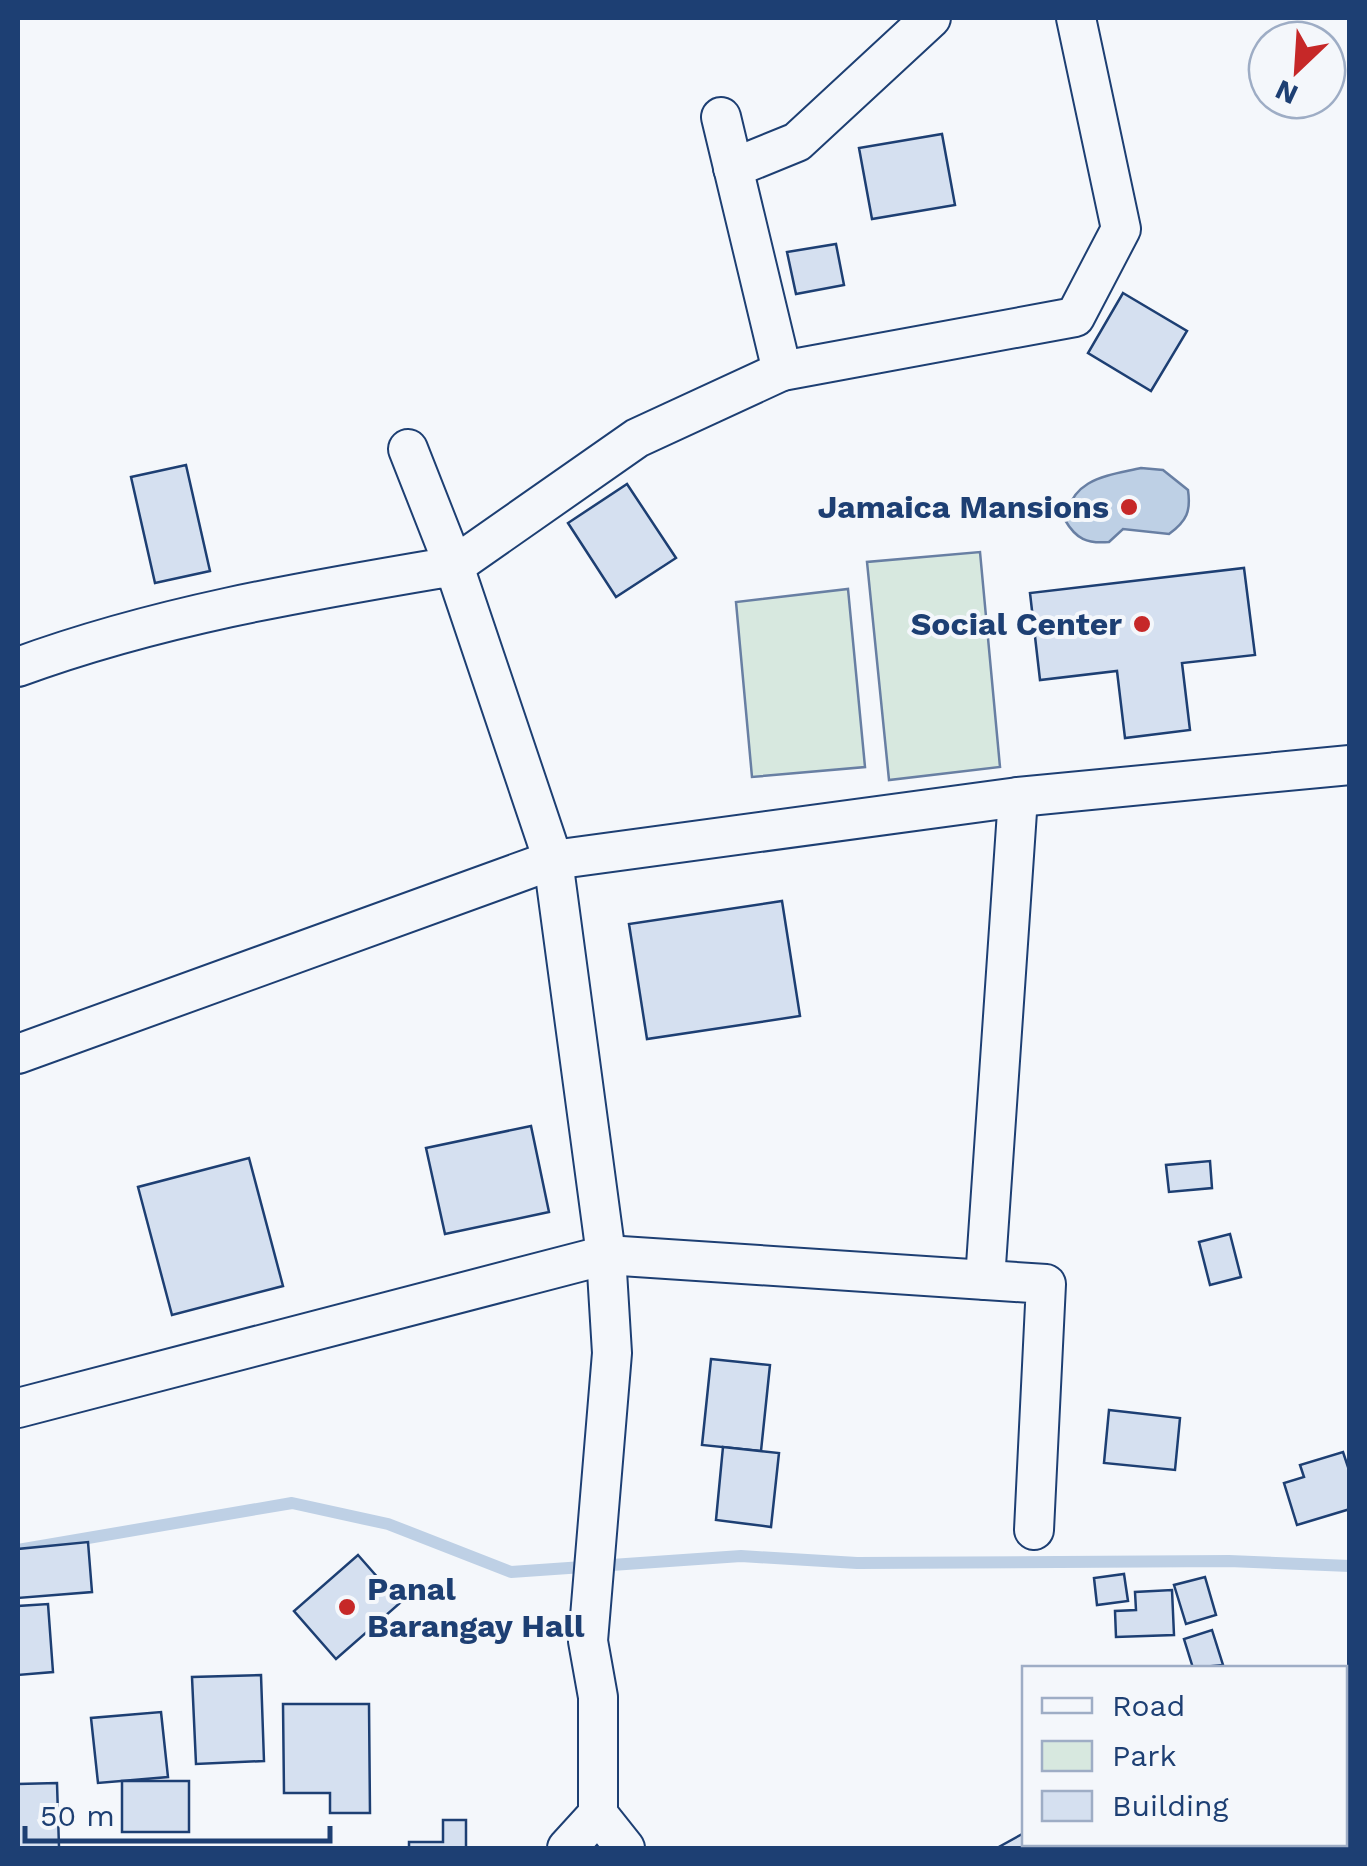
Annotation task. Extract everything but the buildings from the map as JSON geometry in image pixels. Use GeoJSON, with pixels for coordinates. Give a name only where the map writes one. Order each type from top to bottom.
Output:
{"type":"FeatureCollection","features":[{"type":"Feature","properties":{"kind":"street"},"geometry":{"type":"LineString","coordinates":[[733,168],[798,142],[932,18]]}},
{"type":"Feature","properties":{"kind":"street"},"geometry":{"type":"LineString","coordinates":[[18,667],[96,638],[240,602],[454,566],[638,438],[782,371],[1075,317],[1120,229],[1076,18]]}},
{"type":"Feature","properties":{"kind":"street"},"geometry":{"type":"LineString","coordinates":[[721,117],[782,371]]}},
{"type":"Feature","properties":{"kind":"street"},"geometry":{"type":"LineString","coordinates":[[408,449],[454,566],[553,860],[606,1255],[612,1353],[588,1641],[598,1697],[598,1814],[625,1848]]}},
{"type":"Feature","properties":{"kind":"street"},"geometry":{"type":"LineString","coordinates":[[18,1054],[553,860],[1018,797],[1350,764]]}},
{"type":"Feature","properties":{"kind":"street"},"geometry":{"type":"LineString","coordinates":[[985,1280],[1018,797]]}},
{"type":"Feature","properties":{"kind":"street"},"geometry":{"type":"LineString","coordinates":[[18,1408],[606,1255],[1046,1284],[1034,1530]]}},
{"type":"Feature","properties":{"kind":"street"},"geometry":{"type":"LineString","coordinates":[[567,1848],[598,1814]]}},
{"type":"Feature","properties":{"kind":"green space"},"geometry":{"type":"Polygon","coordinates":[[[980,552],[1000,767],[889,780],[867,562],[980,552]]]}},
{"type":"Feature","properties":{"kind":"green space"},"geometry":{"type":"Polygon","coordinates":[[[848,589],[865,767],[752,777],[736,602],[848,589]]]}},
{"type":"Feature","properties":{"kind":"water","name":"Jamaica Mansions"},"geometry":{"type":"Polygon","coordinates":[[[1141,468],[1163,470],[1188,490],[1186,515],[1175,529],[1169,534],[1123,529],[1109,542],[1088,541],[1073,532],[1065,520],[1075,495],[1083,487],[1103,477],[1141,468]]]}},
{"type":"Feature","properties":{"kind":"waterway"},"geometry":{"type":"LineString","coordinates":[[18,1550],[292,1503],[388,1524],[511,1572],[741,1556],[857,1563],[1229,1561],[1350,1566]]}},
{"type":"Feature","properties":{"kind":"place","name":"Jamaica Mansions"},"geometry":{"type":"Point","coordinates":[1129,507]}},
{"type":"Feature","properties":{"kind":"place","name":"Social Center"},"geometry":{"type":"Point","coordinates":[1142,624]}},
{"type":"Feature","properties":{"kind":"place","name":"Panal Barangay Hall"},"geometry":{"type":"Point","coordinates":[347,1607]}}]}
